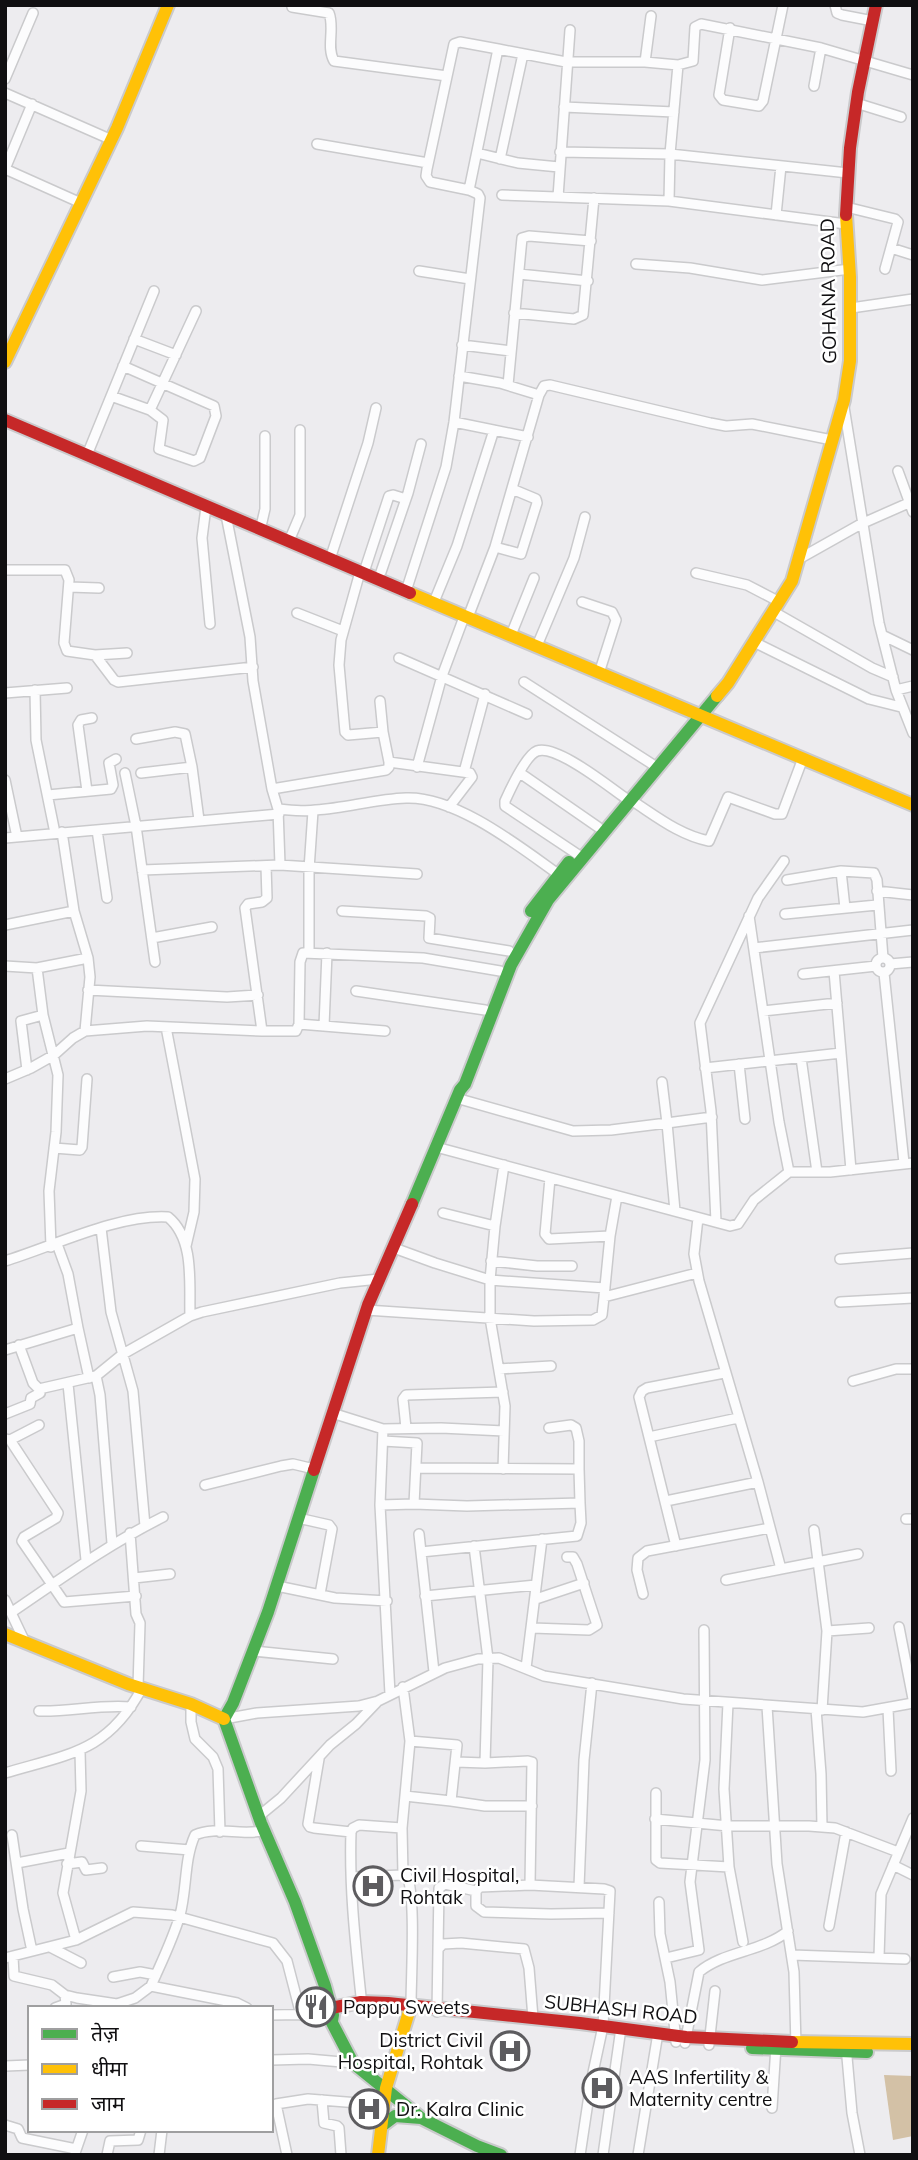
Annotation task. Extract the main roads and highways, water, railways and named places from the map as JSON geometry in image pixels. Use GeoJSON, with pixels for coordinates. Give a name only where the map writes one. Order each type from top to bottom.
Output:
{"type":"FeatureCollection","features":[{"type":"Feature","properties":{"kind":"place","name":"Civil Hospital, Rohtak"},"geometry":{"type":"Point","coordinates":[373,1886]}},
{"type":"Feature","properties":{"kind":"place","name":"Pappu Sweets"},"geometry":{"type":"Point","coordinates":[316,2007]}},
{"type":"Feature","properties":{"kind":"place","name":"District Civil Hospital, Rohtak"},"geometry":{"type":"Point","coordinates":[510,2051]}},
{"type":"Feature","properties":{"kind":"place","name":"AAS Infertility & Maternity centre"},"geometry":{"type":"Point","coordinates":[602,2088]}},
{"type":"Feature","properties":{"kind":"place","name":"Dr. Kalra Clinic"},"geometry":{"type":"Point","coordinates":[369,2109]}}]}
